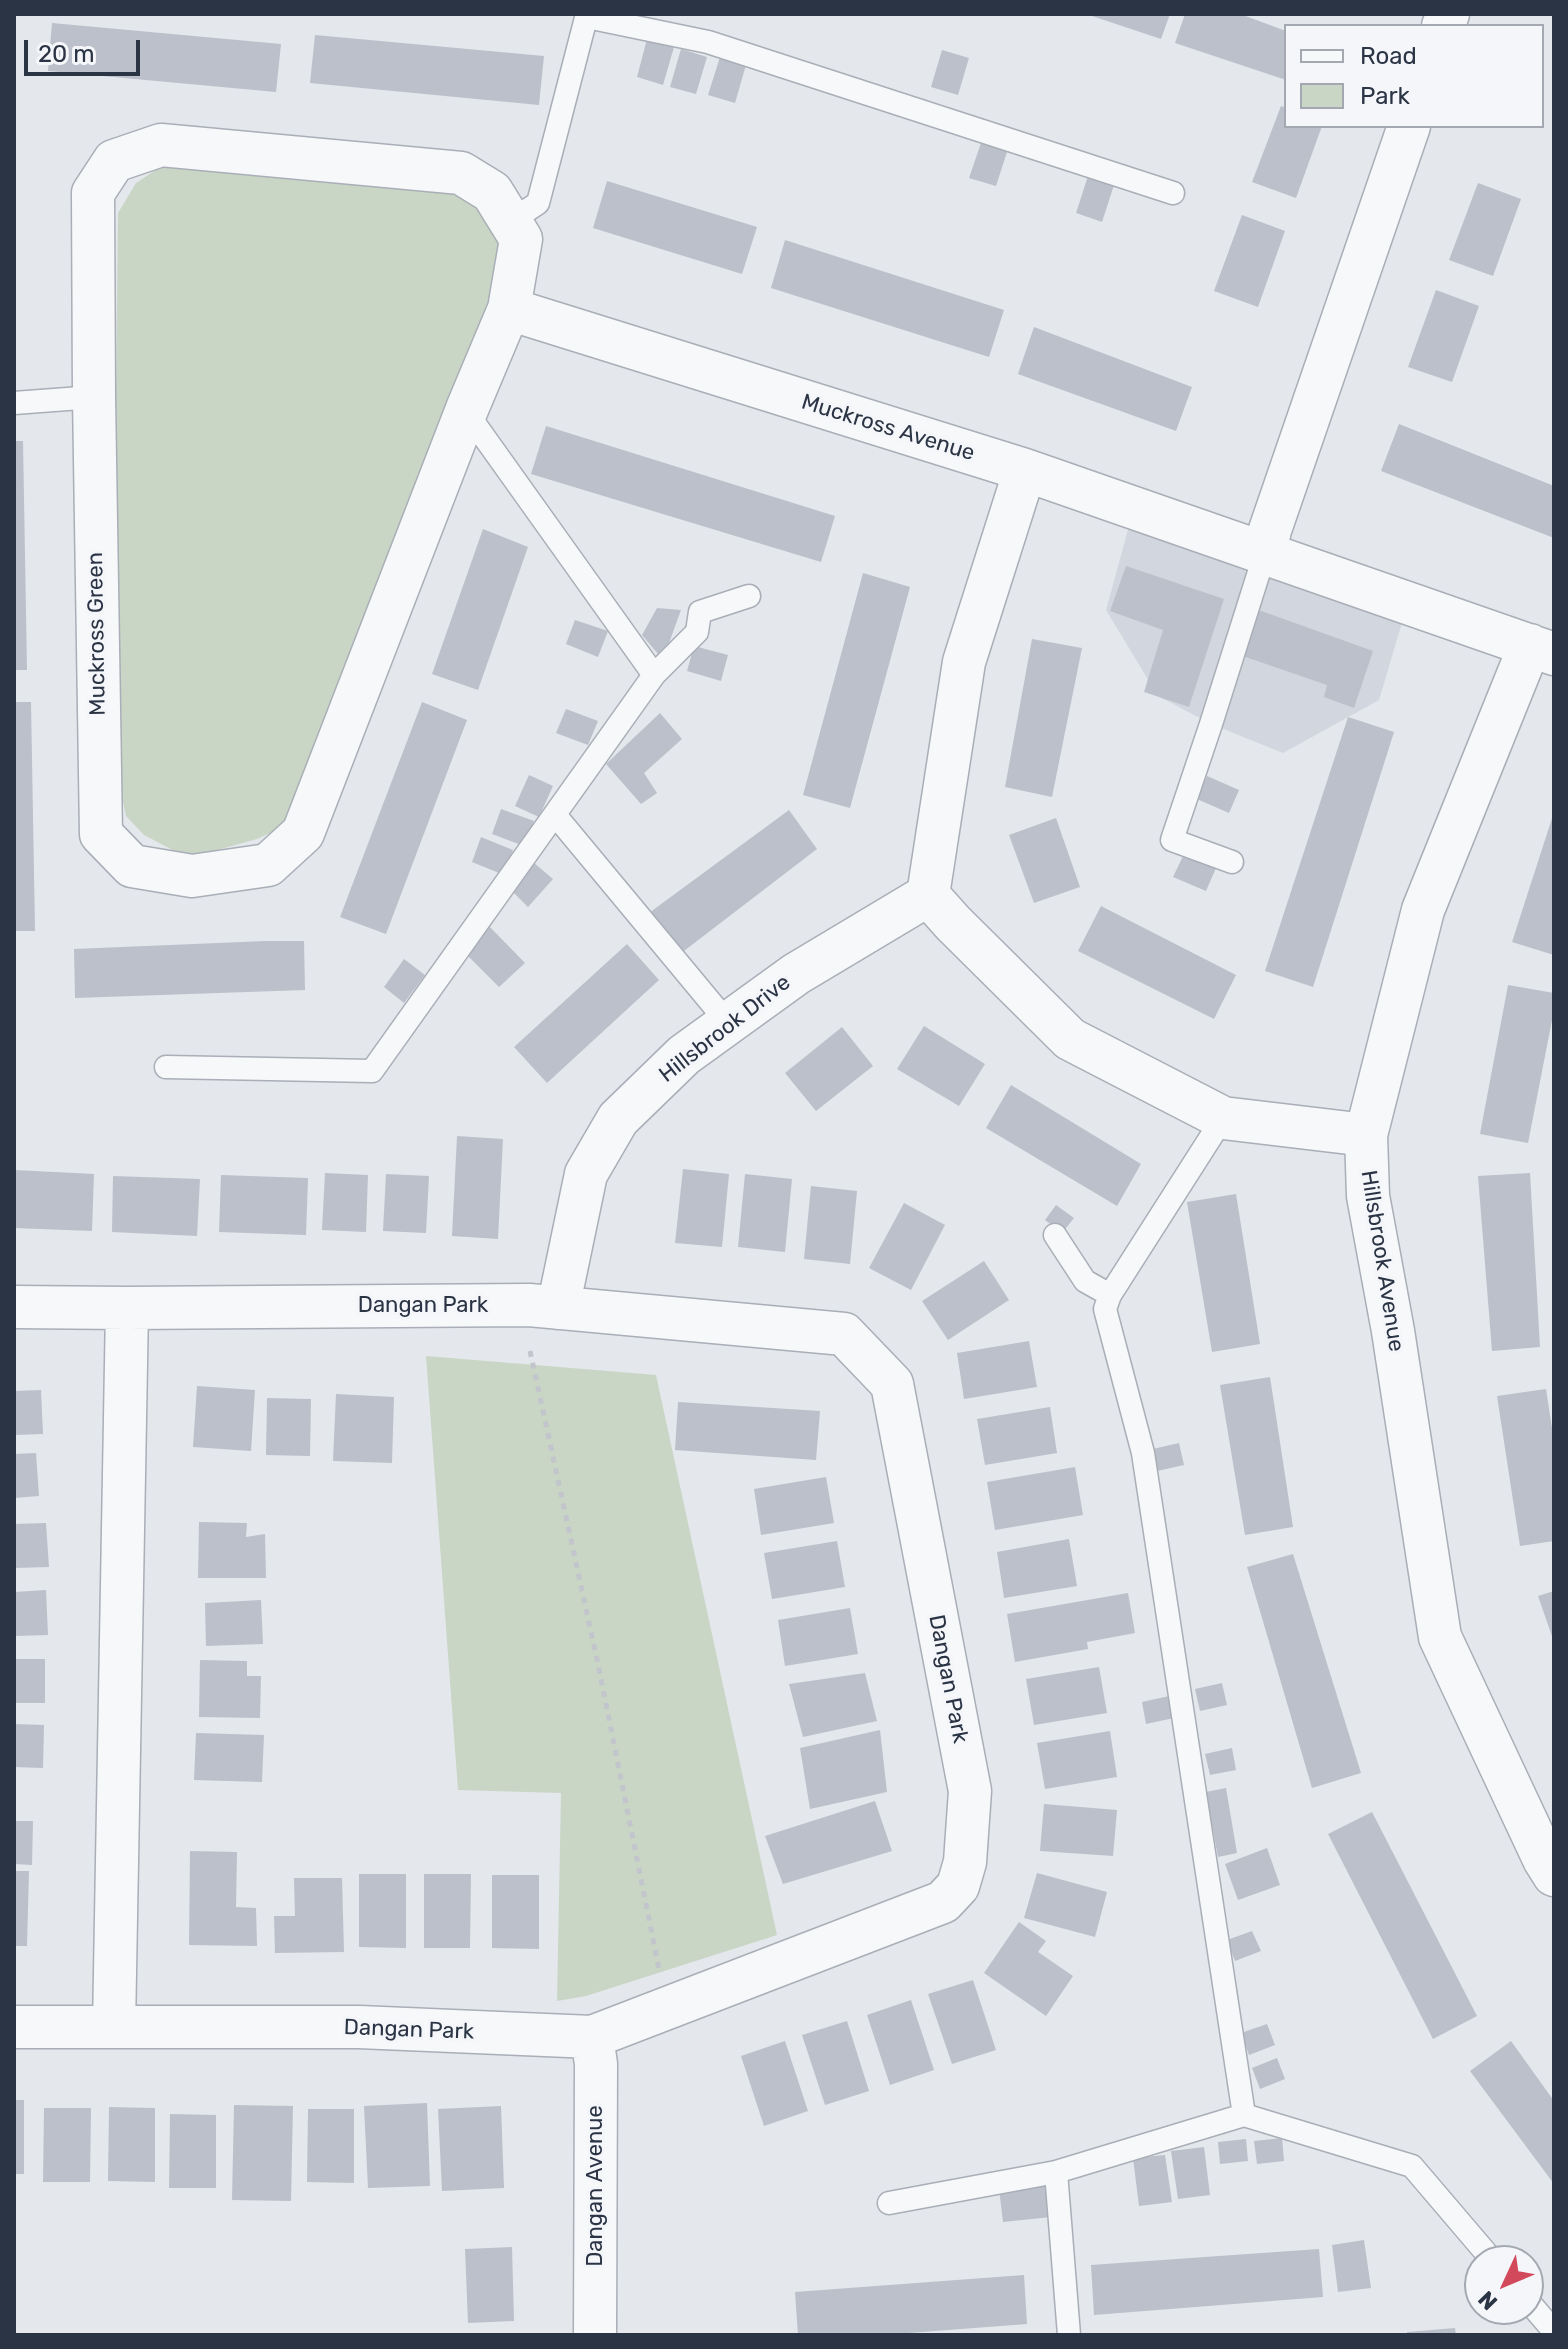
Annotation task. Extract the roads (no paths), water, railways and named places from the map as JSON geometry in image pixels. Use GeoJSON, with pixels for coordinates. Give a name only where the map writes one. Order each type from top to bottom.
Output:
{"type":"FeatureCollection","features":[{"type":"Feature","properties":{"kind":"street"},"geometry":{"type":"LineString","coordinates":[[1265,553],[1270,530],[1408,128]]}},
{"type":"Feature","properties":{"kind":"street","name":"Muckross Green"},"geometry":{"type":"LineString","coordinates":[[161,145],[461,173],[492,192],[511,221],[521,239],[509,309],[467,409],[303,833],[268,865],[192,876],[132,866],[101,834],[93,193],[114,161],[161,145]]}},
{"type":"Feature","properties":{"kind":"street","name":"Muckross Avenue"},"geometry":{"type":"LineString","coordinates":[[509,309],[1025,470],[1542,650]]}},
{"type":"Feature","properties":{"kind":"street"},"geometry":{"type":"LineString","coordinates":[[1025,470],[964,662],[928,895],[1070,1039],[1223,1118],[1366,1135]]}},
{"type":"Feature","properties":{"kind":"street","name":"Hillsbrook Avenue"},"geometry":{"type":"LineString","coordinates":[[1542,650],[1423,910],[1366,1135],[1368,1196],[1393,1331],[1440,1637],[1554,1875]]}},
{"type":"Feature","properties":{"kind":"street","name":"Hillsbrook Drive"},"geometry":{"type":"LineString","coordinates":[[558,1308],[586,1174],[618,1119],[684,1055],[728,1023],[796,974],[928,895]]}},
{"type":"Feature","properties":{"kind":"street","name":"Dangan Park"},"geometry":{"type":"LineString","coordinates":[[14,1307],[529,1305],[844,1334],[892,1384],[970,1791],[965,1862],[958,1886],[943,1902],[592,2037],[359,2027],[14,2027]]}},
{"type":"Feature","properties":{"kind":"street"},"geometry":{"type":"LineString","coordinates":[[114,2027],[127,1308]]}},
{"type":"Feature","properties":{"kind":"street","name":"Dangan Avenue"},"geometry":{"type":"LineString","coordinates":[[592,2037],[596,2064],[595,2335]]}},
{"type":"Feature","properties":{"kind":"lane"},"geometry":{"type":"LineString","coordinates":[[511,221],[538,203],[587,15],[708,42],[1173,193]]}},
{"type":"Feature","properties":{"kind":"lane"},"geometry":{"type":"LineString","coordinates":[[14,403],[94,397]]}},
{"type":"Feature","properties":{"kind":"lane"},"geometry":{"type":"LineString","coordinates":[[467,409],[654,675]]}},
{"type":"Feature","properties":{"kind":"lane"},"geometry":{"type":"LineString","coordinates":[[1232,862],[1172,840],[1265,553]]}},
{"type":"Feature","properties":{"kind":"lane"},"geometry":{"type":"LineString","coordinates":[[166,1067],[372,1071],[654,675],[697,632],[700,612],[749,596]]}},
{"type":"Feature","properties":{"kind":"lane"},"geometry":{"type":"LineString","coordinates":[[556,816],[728,1023]]}},
{"type":"Feature","properties":{"kind":"lane"},"geometry":{"type":"LineString","coordinates":[[1223,1118],[1110,1295],[1105,1309],[1143,1453],[1244,2115]]}},
{"type":"Feature","properties":{"kind":"lane"},"geometry":{"type":"LineString","coordinates":[[1055,1235],[1085,1281],[1110,1295]]}},
{"type":"Feature","properties":{"kind":"lane"},"geometry":{"type":"LineString","coordinates":[[889,2203],[1056,2172],[1244,2115],[1412,2166],[1479,2245]]}},
{"type":"Feature","properties":{"kind":"lane"},"geometry":{"type":"LineString","coordinates":[[1056,2172],[1069,2335]]}}]}
